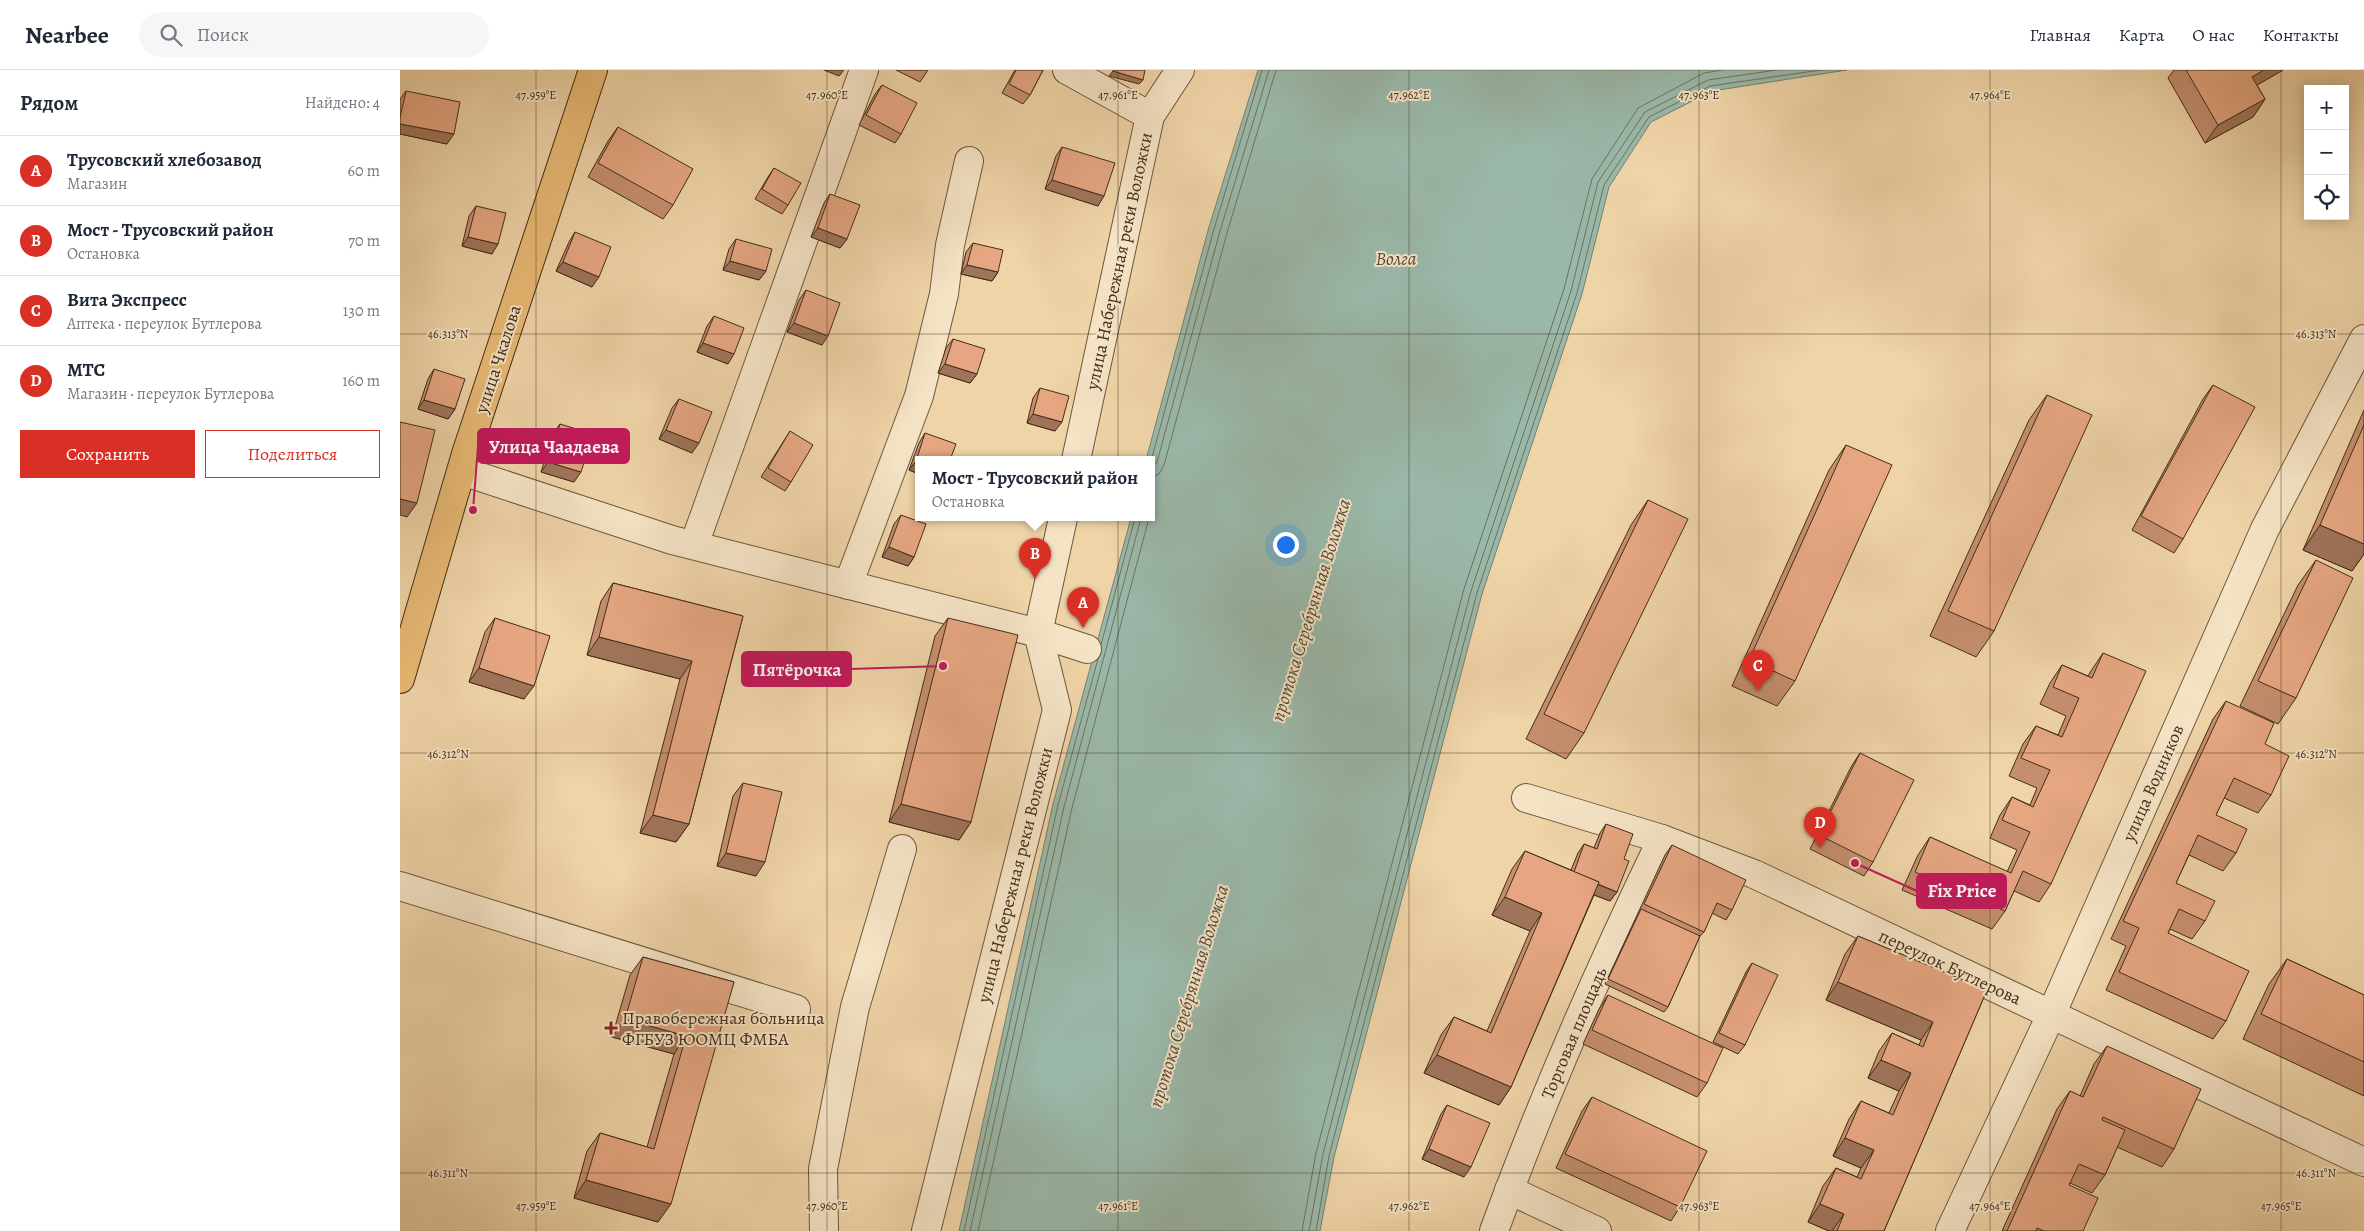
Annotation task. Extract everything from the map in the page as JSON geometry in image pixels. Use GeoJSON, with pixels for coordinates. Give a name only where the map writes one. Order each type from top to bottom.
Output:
{"type":"FeatureCollection","features":[{"type":"Feature","properties":{"kind":"main road","name":"улица Чкалова"},"geometry":{"type":"LineString","coordinates":[[400,680],[409,618],[462,471],[593,70]]}},
{"type":"Feature","properties":{"kind":"street"},"geometry":{"type":"LineString","coordinates":[[694,546],[864,70]]}},
{"type":"Feature","properties":{"kind":"street"},"geometry":{"type":"LineString","coordinates":[[1067,70],[1150,116]]}},
{"type":"Feature","properties":{"kind":"street","name":"улица Набережная реки Воложки"},"geometry":{"type":"LineString","coordinates":[[1077,456],[1150,116],[1180,70]]}},
{"type":"Feature","properties":{"kind":"street"},"geometry":{"type":"LineString","coordinates":[[848,585],[919,396],[944,294],[950,245],[969,162]]}},
{"type":"Feature","properties":{"kind":"street","name":"улица Водников"},"geometry":{"type":"LineString","coordinates":[[1950,1231],[2051,1015],[2265,530],[2364,339]]}},
{"type":"Feature","properties":{"kind":"street"},"geometry":{"type":"LineString","coordinates":[[462,471],[694,546],[1038,633],[1087,649]]}},
{"type":"Feature","properties":{"kind":"street","name":"улица Набережная реки Воложки"},"geometry":{"type":"LineString","coordinates":[[926,1231],[1057,710],[1038,633],[1062,521]]}},
{"type":"Feature","properties":{"kind":"street","name":"переулок Бутлерова"},"geometry":{"type":"LineString","coordinates":[[1526,798],[1662,839],[1754,874],[2364,1162]]}},
{"type":"Feature","properties":{"kind":"street","name":"Торговая площадь"},"geometry":{"type":"LineString","coordinates":[[1494,1231],[1588,996],[1662,839]]}},
{"type":"Feature","properties":{"kind":"street"},"geometry":{"type":"LineString","coordinates":[[824,1231],[823,1170],[855,1008],[902,849]]}},
{"type":"Feature","properties":{"kind":"street"},"geometry":{"type":"LineString","coordinates":[[400,886],[796,1009]]}},
{"type":"Feature","properties":{"kind":"street"},"geometry":{"type":"LineString","coordinates":[[1509,1190],[1597,1231]]}},
{"type":"Feature","properties":{"kind":"water","name":"Волга"},"geometry":{"type":"Polygon","coordinates":[[[1258,70],[1847,70],[1712,91],[1651,122],[1609,187],[1582,294],[1482,594],[1334,1157],[1320,1231],[959,1231],[1053,804],[1130,521],[1155,521],[1155,456],[1147,456],[1209,227],[1258,70]]]}},
{"type":"Feature","properties":{"kind":"building"},"geometry":{"type":"Polygon","coordinates":[[[1016,70],[1043,70],[1030,95],[1009,84],[1016,70]]]}},
{"type":"Feature","properties":{"kind":"building"},"geometry":{"type":"Polygon","coordinates":[[[1113,70],[1145,70],[1143,80],[1113,70]]]}},
{"type":"Feature","properties":{"kind":"building"},"geometry":{"type":"Polygon","coordinates":[[[2186,70],[2264,70],[2252,77],[2265,99],[2218,125],[2186,70]]]}},
{"type":"Feature","properties":{"kind":"building"},"geometry":{"type":"Polygon","coordinates":[[[882,85],[917,103],[901,134],[866,115],[882,85]]]}},
{"type":"Feature","properties":{"kind":"building"},"geometry":{"type":"Polygon","coordinates":[[[406,91],[460,102],[454,134],[400,124],[406,91]]]}},
{"type":"Feature","properties":{"kind":"building"},"geometry":{"type":"Polygon","coordinates":[[[618,127],[693,169],[673,205],[598,163],[618,127]]]}},
{"type":"Feature","properties":{"kind":"building"},"geometry":{"type":"Polygon","coordinates":[[[1062,147],[1115,163],[1104,196],[1052,180],[1062,147]]]}},
{"type":"Feature","properties":{"kind":"building"},"geometry":{"type":"Polygon","coordinates":[[[774,168],[801,183],[788,205],[762,189],[774,168]]]}},
{"type":"Feature","properties":{"kind":"building"},"geometry":{"type":"Polygon","coordinates":[[[830,194],[860,205],[847,239],[818,228],[830,194]]]}},
{"type":"Feature","properties":{"kind":"building"},"geometry":{"type":"Polygon","coordinates":[[[476,206],[506,213],[498,244],[468,237],[476,206]]]}},
{"type":"Feature","properties":{"kind":"building"},"geometry":{"type":"Polygon","coordinates":[[[575,232],[611,247],[599,277],[563,262],[575,232]]]}},
{"type":"Feature","properties":{"kind":"building"},"geometry":{"type":"Polygon","coordinates":[[[736,239],[772,249],[766,271],[730,261],[736,239]]]}},
{"type":"Feature","properties":{"kind":"building"},"geometry":{"type":"Polygon","coordinates":[[[973,243],[1003,250],[998,272],[967,265],[973,243]]]}},
{"type":"Feature","properties":{"kind":"building"},"geometry":{"type":"Polygon","coordinates":[[[806,290],[840,303],[828,336],[794,323],[806,290]]]}},
{"type":"Feature","properties":{"kind":"building"},"geometry":{"type":"Polygon","coordinates":[[[714,316],[744,328],[734,354],[703,343],[714,316]]]}},
{"type":"Feature","properties":{"kind":"building"},"geometry":{"type":"Polygon","coordinates":[[[953,339],[985,349],[977,374],[945,364],[953,339]]]}},
{"type":"Feature","properties":{"kind":"building"},"geometry":{"type":"Polygon","coordinates":[[[434,369],[465,379],[455,409],[424,400],[434,369]]]}},
{"type":"Feature","properties":{"kind":"building"},"geometry":{"type":"Polygon","coordinates":[[[2213,385],[2255,407],[2183,539],[2141,516],[2213,385]]]}},
{"type":"Feature","properties":{"kind":"building"},"geometry":{"type":"Polygon","coordinates":[[[1040,388],[1069,396],[1062,422],[1033,414],[1040,388]]]}},
{"type":"Feature","properties":{"kind":"building"},"geometry":{"type":"Polygon","coordinates":[[[2047,395],[2092,415],[1994,631],[1948,611],[2047,395]]]}},
{"type":"Feature","properties":{"kind":"building"},"geometry":{"type":"Polygon","coordinates":[[[679,399],[712,412],[699,443],[666,430],[679,399]]]}},
{"type":"Feature","properties":{"kind":"building"},"geometry":{"type":"Polygon","coordinates":[[[400,422],[435,430],[417,503],[400,499],[400,422]]]}},
{"type":"Feature","properties":{"kind":"building"},"geometry":{"type":"Polygon","coordinates":[[[560,424],[593,434],[581,472],[548,462],[560,424]]]}},
{"type":"Feature","properties":{"kind":"building"},"geometry":{"type":"Polygon","coordinates":[[[2364,425],[2364,544],[2320,525],[2364,425]]]}},
{"type":"Feature","properties":{"kind":"building"},"geometry":{"type":"Polygon","coordinates":[[[790,431],[813,445],[791,482],[768,468],[790,431]]]}},
{"type":"Feature","properties":{"kind":"building"},"geometry":{"type":"Polygon","coordinates":[[[925,433],[956,444],[952,456],[918,456],[925,433]]]}},
{"type":"Feature","properties":{"kind":"building"},"geometry":{"type":"Polygon","coordinates":[[[1846,445],[1892,465],[1795,681],[1749,660],[1846,445]]]}},
{"type":"Feature","properties":{"kind":"building"},"geometry":{"type":"Polygon","coordinates":[[[1648,500],[1688,519],[1584,733],[1544,714],[1648,500]]]}},
{"type":"Feature","properties":{"kind":"building"},"geometry":{"type":"Polygon","coordinates":[[[901,515],[926,524],[914,557],[889,547],[901,515]]]}},
{"type":"Feature","properties":{"kind":"building"},"geometry":{"type":"Polygon","coordinates":[[[2316,560],[2353,578],[2296,698],[2258,681],[2316,560]]]}},
{"type":"Feature","properties":{"kind":"building"},"geometry":{"type":"Polygon","coordinates":[[[613,583],[743,616],[689,824],[653,815],[692,661],[599,637],[613,583]]]}},
{"type":"Feature","properties":{"kind":"building"},"geometry":{"type":"Polygon","coordinates":[[[495,618],[550,636],[534,686],[479,668],[495,618]]]}},
{"type":"Feature","properties":{"kind":"building"},"geometry":{"type":"Polygon","coordinates":[[[948,618],[1018,635],[971,822],[901,804],[948,618]]]}},
{"type":"Feature","properties":{"kind":"building"},"geometry":{"type":"Polygon","coordinates":[[[2103,653],[2146,671],[2051,884],[2023,871],[2005,911],[1915,872],[1930,837],[2011,873],[2030,832],[2002,820],[2012,797],[2033,807],[2050,770],[2021,758],[2036,726],[2062,737],[2079,698],[2053,687],[2062,665],[2092,678],[2103,653]]]}},
{"type":"Feature","properties":{"kind":"building"},"geometry":{"type":"Polygon","coordinates":[[[2226,701],[2274,723],[2265,744],[2289,756],[2271,795],[2234,778],[2216,815],[2247,829],[2236,853],[2198,835],[2176,883],[2215,901],[2205,921],[2179,909],[2168,933],[2249,971],[2226,1021],[2119,972],[2139,928],[2123,921],[2226,701]]]}},
{"type":"Feature","properties":{"kind":"building"},"geometry":{"type":"Polygon","coordinates":[[[1860,753],[1914,780],[1873,862],[1819,835],[1860,753]]]}},
{"type":"Feature","properties":{"kind":"building"},"geometry":{"type":"Polygon","coordinates":[[[743,783],[782,792],[765,862],[726,853],[743,783]]]}},
{"type":"Feature","properties":{"kind":"building"},"geometry":{"type":"Polygon","coordinates":[[[1606,824],[1633,834],[1624,859],[1629,861],[1617,892],[1574,872],[1584,844],[1597,849],[1606,824]]]}},
{"type":"Feature","properties":{"kind":"building"},"geometry":{"type":"Polygon","coordinates":[[[1672,845],[1746,880],[1732,910],[1717,903],[1704,932],[1644,904],[1672,845]]]}},
{"type":"Feature","properties":{"kind":"building"},"geometry":{"type":"Polygon","coordinates":[[[1525,851],[1599,882],[1511,1087],[1437,1055],[1454,1017],[1491,1033],[1542,913],[1505,897],[1525,851]]]}},
{"type":"Feature","properties":{"kind":"building"},"geometry":{"type":"Polygon","coordinates":[[[1641,909],[1700,936],[1668,1007],[1608,979],[1641,909]]]}},
{"type":"Feature","properties":{"kind":"building"},"geometry":{"type":"Polygon","coordinates":[[[1858,936],[1987,990],[1884,1231],[1837,1231],[1844,1214],[1820,1204],[1836,1168],[1861,1179],[1874,1150],[1845,1138],[1861,1101],[1893,1115],[1911,1073],[1881,1060],[1892,1033],[1923,1047],[1933,1022],[1838,982],[1858,936]]]}},
{"type":"Feature","properties":{"kind":"building"},"geometry":{"type":"Polygon","coordinates":[[[643,957],[734,982],[671,1204],[586,1180],[600,1133],[654,1149],[686,1036],[625,1019],[643,957]]]}},
{"type":"Feature","properties":{"kind":"building"},"geometry":{"type":"Polygon","coordinates":[[[2287,959],[2364,995],[2364,1062],[2261,1014],[2287,959]]]}},
{"type":"Feature","properties":{"kind":"building"},"geometry":{"type":"Polygon","coordinates":[[[1752,963],[1778,975],[1745,1045],[1719,1033],[1752,963]]]}},
{"type":"Feature","properties":{"kind":"building"},"geometry":{"type":"Polygon","coordinates":[[[1608,995],[1723,1048],[1707,1083],[1592,1030],[1608,995]]]}},
{"type":"Feature","properties":{"kind":"building"},"geometry":{"type":"Polygon","coordinates":[[[2107,1046],[2201,1089],[2174,1149],[2103,1117],[2102,1120],[2125,1130],[2105,1175],[2079,1164],[2069,1185],[2098,1198],[2083,1231],[2044,1231],[2037,1228],[2036,1231],[2007,1231],[2070,1091],[2083,1097],[2107,1046]]]}},
{"type":"Feature","properties":{"kind":"building"},"geometry":{"type":"Polygon","coordinates":[[[1592,1097],[1707,1151],[1680,1207],[1565,1154],[1592,1097]]]}},
{"type":"Feature","properties":{"kind":"building"},"geometry":{"type":"Polygon","coordinates":[[[1447,1105],[1490,1123],[1471,1167],[1429,1149],[1447,1105]]]}},
{"type":"Feature","properties":{"kind":"place","name":"Улица Чаадаева"},"geometry":{"type":"Point","coordinates":[473,510]}},
{"type":"Feature","properties":{"kind":"place","name":"Мост - Трусовский район"},"geometry":{"type":"Point","coordinates":[1035,579]}},
{"type":"Feature","properties":{"kind":"place","name":"Трусовский хлебозавод"},"geometry":{"type":"Point","coordinates":[1083,628]}},
{"type":"Feature","properties":{"kind":"place","name":"Пятёрочка"},"geometry":{"type":"Point","coordinates":[943,666]}},
{"type":"Feature","properties":{"kind":"place","name":"Вита Экспресс"},"geometry":{"type":"Point","coordinates":[1758,691]}},
{"type":"Feature","properties":{"kind":"place","name":"МТС"},"geometry":{"type":"Point","coordinates":[1820,848]}},
{"type":"Feature","properties":{"kind":"place","name":"Fix Price"},"geometry":{"type":"Point","coordinates":[1855,863]}},
{"type":"Feature","properties":{"kind":"place","name":"Правобережная больница ФГБУЗ ЮОМЦ ФМБА"},"geometry":{"type":"Point","coordinates":[611,1028]}},
{"type":"Feature","properties":{"kind":"water label","name":"протока Серебрянная Воложка"},"geometry":{"type":"Point","coordinates":[1310,610]}},
{"type":"Feature","properties":{"kind":"water label","name":"протока Серебрянная Воложка"},"geometry":{"type":"Point","coordinates":[1188,996]}}]}
